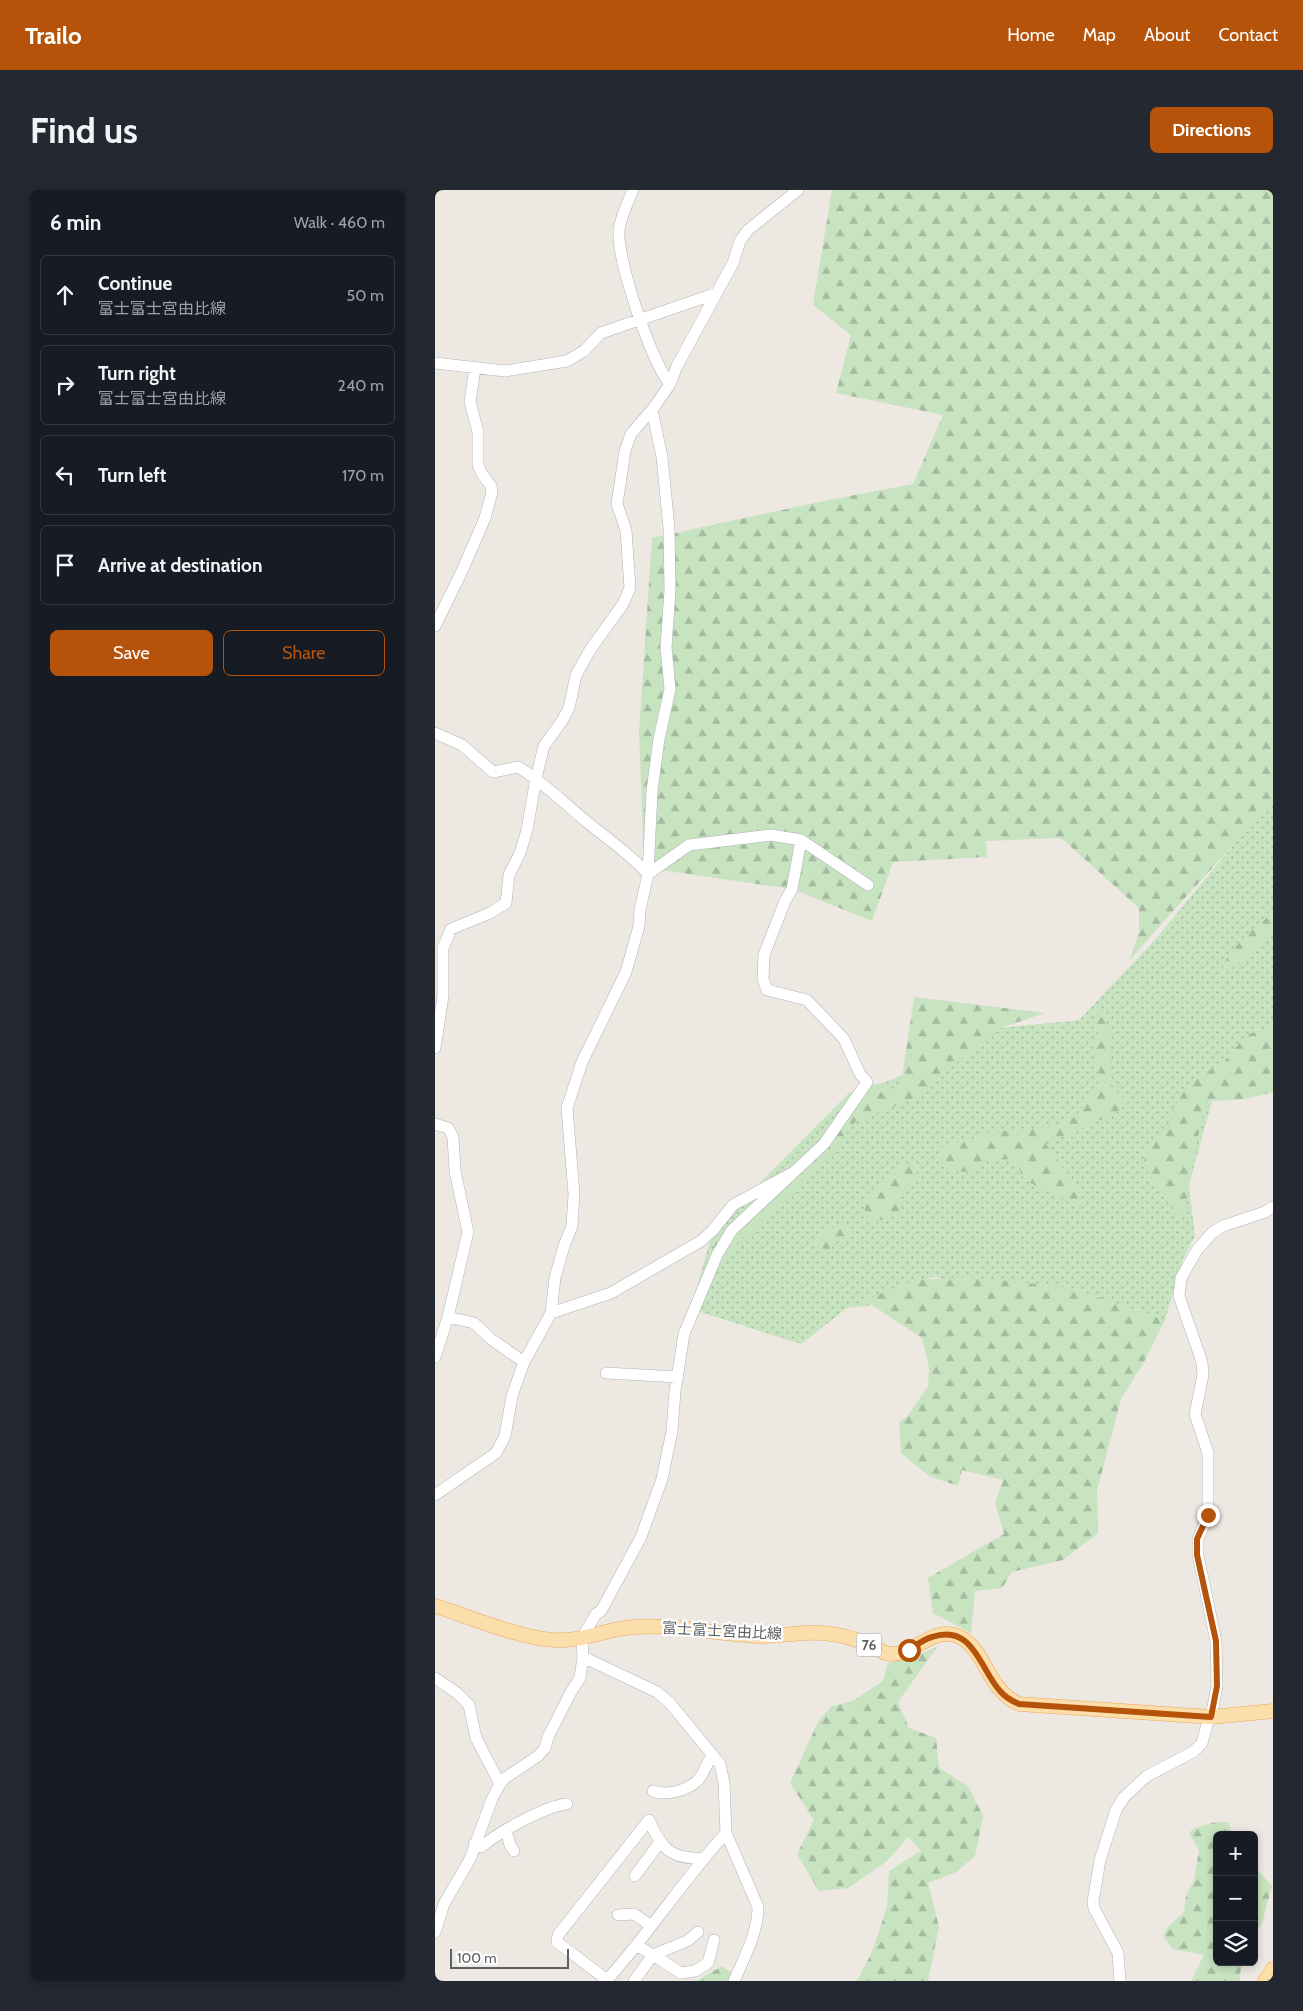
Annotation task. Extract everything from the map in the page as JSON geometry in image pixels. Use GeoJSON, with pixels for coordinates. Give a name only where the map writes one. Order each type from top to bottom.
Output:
{"type":"FeatureCollection","features":[{"type":"Feature","properties":{"kind":"main road","name":"富士富士宮由比線"},"geometry":{"type":"LineString","coordinates":[[435,1606],[531,1637],[557,1641],[582,1638],[633,1627],[671,1628],[760,1636],[818,1632],[850,1638],[884,1653],[891,1654],[905,1652],[931,1637],[942,1634],[952,1635],[960,1637],[973,1648],[1000,1691],[1010,1700],[1019,1704],[1210,1717],[1273,1711]]}},
{"type":"Feature","properties":{"kind":"main road"},"geometry":{"type":"LineString","coordinates":[[1265,1981],[1273,1969]]}},
{"type":"Feature","properties":{"kind":"street"},"geometry":{"type":"LineString","coordinates":[[633,190],[619,229],[620,249],[640,319],[657,364],[670,384]]}},
{"type":"Feature","properties":{"kind":"street"},"geometry":{"type":"LineString","coordinates":[[435,1048],[443,996],[439,948],[451,930],[490,913],[506,903],[509,875],[520,853],[527,830],[544,746],[569,708],[576,675],[590,650],[623,604],[630,588],[626,530],[617,504],[625,451],[631,434],[652,410],[670,384],[677,366],[733,263],[740,241],[748,230],[798,190]]}},
{"type":"Feature","properties":{"kind":"street"},"geometry":{"type":"LineString","coordinates":[[435,363],[505,371],[567,362],[585,351],[601,333],[717,294]]}},
{"type":"Feature","properties":{"kind":"street"},"geometry":{"type":"LineString","coordinates":[[435,626],[477,537],[485,518],[492,492],[491,486],[478,465],[479,432],[470,402],[475,368]]}},
{"type":"Feature","properties":{"kind":"street"},"geometry":{"type":"LineString","coordinates":[[435,1495],[496,1453],[505,1436],[511,1396],[524,1362],[551,1313],[555,1278],[572,1226],[574,1194],[567,1108],[583,1062],[627,972],[639,926],[648,874],[652,791],[659,739],[669,689],[666,647],[670,590],[667,510],[662,457],[652,410]]}},
{"type":"Feature","properties":{"kind":"street"},"geometry":{"type":"LineString","coordinates":[[435,733],[462,745],[493,772],[518,767],[536,778],[588,823],[634,859],[648,874]]}},
{"type":"Feature","properties":{"kind":"street"},"geometry":{"type":"LineString","coordinates":[[648,874],[689,845],[771,835],[801,840],[868,885]]}},
{"type":"Feature","properties":{"kind":"street"},"geometry":{"type":"LineString","coordinates":[[435,1932],[444,1904],[469,1859],[500,1784],[505,1778],[538,1756],[545,1748],[548,1737],[580,1678],[583,1657],[582,1638],[596,1614],[601,1611],[641,1537],[662,1479],[672,1431],[684,1334],[717,1255],[732,1230],[824,1144],[867,1082],[860,1074],[844,1039],[807,1000],[767,990],[763,979],[763,955],[785,901],[792,889],[801,840]]}},
{"type":"Feature","properties":{"kind":"street"},"geometry":{"type":"LineString","coordinates":[[435,1124],[448,1128],[453,1137],[455,1171],[468,1232],[448,1317],[435,1357]]}},
{"type":"Feature","properties":{"kind":"street"},"geometry":{"type":"LineString","coordinates":[[551,1313],[611,1293],[701,1241],[713,1230],[733,1205],[794,1172]]}},
{"type":"Feature","properties":{"kind":"street"},"geometry":{"type":"LineString","coordinates":[[1120,1981],[1118,1953],[1094,1908],[1093,1902],[1100,1860],[1111,1822],[1125,1797],[1147,1776],[1193,1752],[1202,1743],[1217,1686],[1216,1641],[1197,1555],[1197,1539],[1208,1515],[1208,1453],[1195,1414],[1203,1375],[1202,1362],[1179,1296],[1181,1278],[1197,1250],[1211,1233],[1223,1226],[1265,1212],[1273,1207]]}},
{"type":"Feature","properties":{"kind":"street"},"geometry":{"type":"LineString","coordinates":[[448,1317],[474,1323],[491,1339],[524,1362]]}},
{"type":"Feature","properties":{"kind":"street"},"geometry":{"type":"LineString","coordinates":[[606,1373],[678,1377]]}},
{"type":"Feature","properties":{"kind":"street"},"geometry":{"type":"LineString","coordinates":[[583,1657],[657,1692],[669,1702],[713,1754],[722,1770],[726,1833],[758,1907],[758,1919],[734,1981]]}},
{"type":"Feature","properties":{"kind":"street"},"geometry":{"type":"LineString","coordinates":[[435,1678],[457,1693],[469,1705],[476,1738],[500,1784]]}},
{"type":"Feature","properties":{"kind":"street"},"geometry":{"type":"LineString","coordinates":[[653,1791],[663,1794],[680,1790],[697,1782],[713,1754]]}},
{"type":"Feature","properties":{"kind":"street"},"geometry":{"type":"LineString","coordinates":[[474,1844],[481,1847],[506,1830],[559,1805],[567,1804]]}},
{"type":"Feature","properties":{"kind":"street"},"geometry":{"type":"LineString","coordinates":[[703,1858],[674,1855],[660,1842],[649,1820],[558,1935],[557,1942],[607,1980],[703,1858],[726,1833]]}},
{"type":"Feature","properties":{"kind":"street"},"geometry":{"type":"LineString","coordinates":[[506,1830],[510,1845],[514,1851]]}},
{"type":"Feature","properties":{"kind":"street"},"geometry":{"type":"LineString","coordinates":[[635,1876],[660,1842]]}},
{"type":"Feature","properties":{"kind":"street"},"geometry":{"type":"LineString","coordinates":[[635,1904],[623,1914],[634,1914],[651,1926]]}},
{"type":"Feature","properties":{"kind":"street"},"geometry":{"type":"LineString","coordinates":[[634,1981],[653,1955],[687,1941],[697,1932]]}},
{"type":"Feature","properties":{"kind":"street"},"geometry":{"type":"LineString","coordinates":[[636,1945],[681,1973],[695,1971],[708,1963],[714,1940]]}},
{"type":"Feature","properties":{"kind":"green space"},"geometry":{"type":"Polygon","coordinates":[[[832,190],[1273,190],[1273,801],[1130,960],[1139,932],[1139,908],[1061,838],[986,841],[987,857],[893,862],[872,921],[792,889],[660,870],[644,861],[639,733],[652,538],[913,484],[943,415],[836,393],[851,335],[813,305],[832,190]]]}},
{"type":"Feature","properties":{"kind":"green space"},"geometry":{"type":"Polygon","coordinates":[[[1273,801],[1273,1091],[1212,1101],[1189,1185],[1195,1236],[1183,1259],[1165,1320],[1088,1301],[932,1277],[847,1308],[801,1344],[691,1309],[713,1230],[849,1093],[891,1080],[1000,1028],[1079,1020],[1155,940],[1268,803],[1273,801]]]}},
{"type":"Feature","properties":{"kind":"green space"},"geometry":{"type":"Polygon","coordinates":[[[1273,912],[1273,931],[1221,975],[1228,957],[1241,940],[1273,912]]]}},
{"type":"Feature","properties":{"kind":"green space"},"geometry":{"type":"Polygon","coordinates":[[[914,997],[1045,1013],[1000,1028],[941,1075],[916,1098],[856,1121],[804,1184],[738,1242],[714,1274],[709,1268],[717,1237],[819,1140],[867,1082],[900,1091],[914,997]]]}},
{"type":"Feature","properties":{"kind":"green space"},"geometry":{"type":"Polygon","coordinates":[[[1102,1010],[1111,1044],[1112,1084],[1128,1102],[1116,1113],[1075,1131],[1077,1137],[1063,1136],[1044,1140],[1075,1185],[1081,1201],[1078,1205],[1024,1180],[1015,1159],[989,1160],[974,1172],[950,1171],[937,1160],[944,1144],[973,1139],[989,1132],[1034,1129],[1058,1124],[1080,1112],[1090,1092],[1100,1081],[1092,1041],[1098,1034],[1093,1012],[1102,1010]]]}},
{"type":"Feature","properties":{"kind":"green space"},"geometry":{"type":"Polygon","coordinates":[[[1273,1026],[1273,1092],[1245,1099],[1212,1101],[1201,1120],[1183,1220],[1163,1196],[1148,1172],[1144,1161],[1151,1140],[1169,1129],[1173,1110],[1190,1081],[1223,1063],[1246,1035],[1273,1026]]]}},
{"type":"Feature","properties":{"kind":"green space"},"geometry":{"type":"Polygon","coordinates":[[[909,1163],[916,1170],[918,1179],[900,1196],[900,1212],[887,1220],[867,1219],[864,1205],[898,1164],[909,1163]]]}},
{"type":"Feature","properties":{"kind":"green space"},"geometry":{"type":"Polygon","coordinates":[[[843,1225],[852,1231],[838,1241],[825,1255],[814,1242],[824,1230],[843,1225]]]}},
{"type":"Feature","properties":{"kind":"green space"},"geometry":{"type":"Polygon","coordinates":[[[973,1277],[1071,1288],[1165,1320],[1144,1362],[1121,1399],[1097,1491],[1098,1533],[1063,1560],[1012,1572],[1002,1588],[975,1591],[971,1633],[933,1613],[928,1578],[1004,1534],[995,1503],[1003,1480],[962,1470],[958,1486],[929,1476],[901,1453],[899,1422],[907,1417],[928,1386],[929,1368],[922,1338],[872,1305],[847,1308],[914,1280],[973,1277]]]}},
{"type":"Feature","properties":{"kind":"green space"},"geometry":{"type":"Polygon","coordinates":[[[937,1647],[898,1702],[909,1728],[936,1738],[939,1768],[968,1786],[983,1816],[975,1856],[956,1872],[928,1883],[939,1927],[928,1981],[857,1981],[872,1952],[887,1907],[889,1871],[921,1851],[908,1837],[887,1861],[848,1888],[819,1891],[797,1854],[814,1820],[790,1783],[818,1722],[832,1706],[853,1701],[883,1681],[888,1663],[909,1659],[937,1647]]]}},
{"type":"Feature","properties":{"kind":"green space"},"geometry":{"type":"Polygon","coordinates":[[[1216,1822],[1228,1822],[1231,1831],[1213,1831],[1213,1966],[1242,1966],[1239,1977],[1241,1981],[1191,1981],[1204,1955],[1172,1949],[1163,1935],[1170,1925],[1184,1912],[1186,1896],[1194,1880],[1199,1850],[1189,1833],[1194,1828],[1216,1822]]]}},
{"type":"Feature","properties":{"kind":"green space"},"geometry":{"type":"Polygon","coordinates":[[[1258,1870],[1272,1886],[1262,1923],[1258,1929],[1258,1870]]]}},
{"type":"Feature","properties":{"kind":"green space"},"geometry":{"type":"Polygon","coordinates":[[[722,1966],[732,1973],[730,1981],[696,1981],[722,1966]]]}},
{"type":"Feature","properties":{"kind":"route"},"geometry":{"type":"LineString","coordinates":[[909,1650],[931,1637],[942,1634],[960,1637],[973,1648],[1000,1691],[1010,1700],[1019,1704],[1211,1717],[1217,1686],[1216,1641],[1197,1555],[1197,1539],[1208,1515]]}}]}
